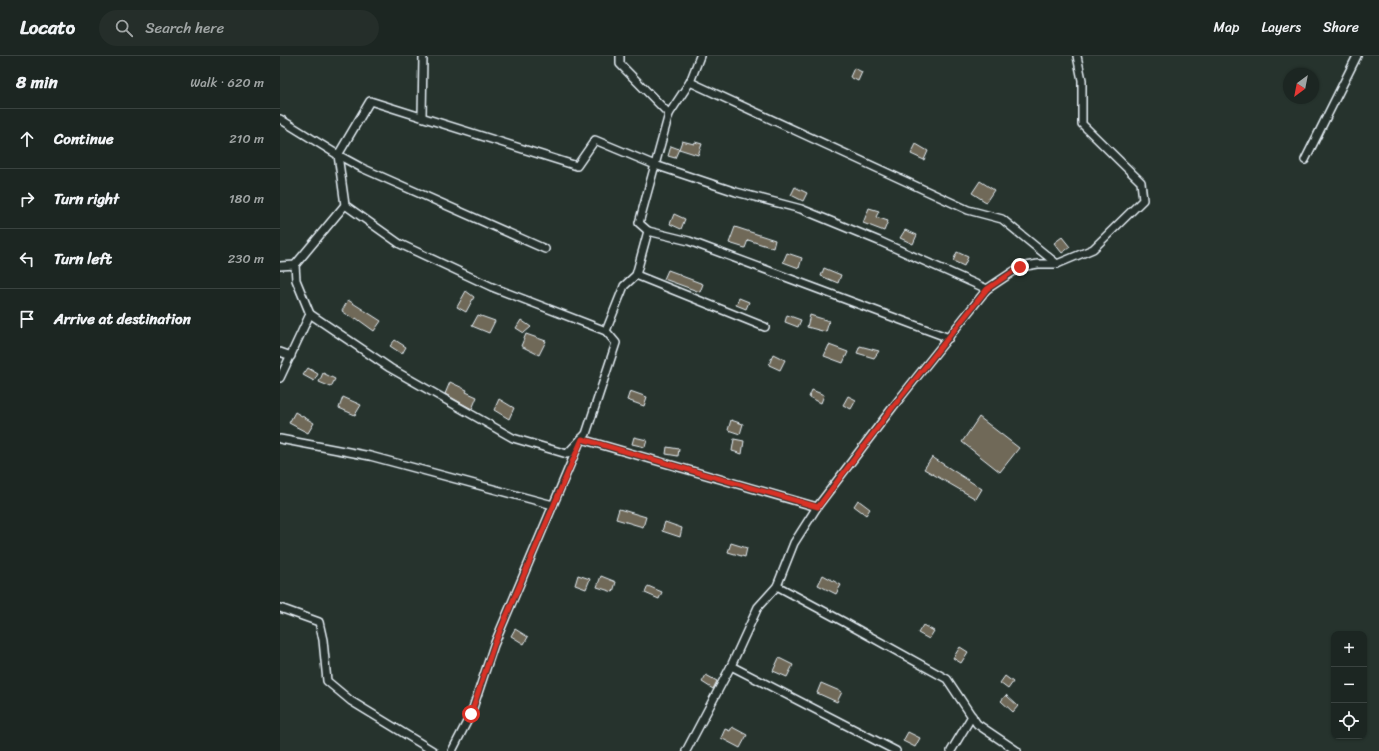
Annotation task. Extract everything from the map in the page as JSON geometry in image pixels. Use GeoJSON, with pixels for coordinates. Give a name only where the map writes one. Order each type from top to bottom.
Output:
{"type":"FeatureCollection","features":[{"type":"Feature","properties":{"kind":"street"},"geometry":{"type":"LineString","coordinates":[[422,117],[423,56]]}},
{"type":"Feature","properties":{"kind":"street"},"geometry":{"type":"LineString","coordinates":[[620,56],[620,64],[669,114]]}},
{"type":"Feature","properties":{"kind":"street"},"geometry":{"type":"LineString","coordinates":[[700,56],[690,82],[669,114],[640,223],[648,231],[689,240],[949,338]]}},
{"type":"Feature","properties":{"kind":"street"},"geometry":{"type":"LineString","coordinates":[[686,751],[731,666],[758,607],[777,586],[794,543],[818,507],[893,407],[987,289],[1020,267],[1038,264],[1057,264],[1093,249],[1143,200],[1141,182],[1082,124],[1082,80],[1077,56]]}},
{"type":"Feature","properties":{"kind":"street"},"geometry":{"type":"LineString","coordinates":[[1305,160],[1357,56]]}},
{"type":"Feature","properties":{"kind":"street"},"geometry":{"type":"LineString","coordinates":[[690,82],[968,210],[1002,218],[1057,264]]}},
{"type":"Feature","properties":{"kind":"street"},"geometry":{"type":"LineString","coordinates":[[345,205],[295,265],[296,280],[310,314],[390,368],[513,438],[567,454],[586,434],[616,343],[606,331],[492,287],[400,244],[345,205],[338,155],[370,101],[577,166],[595,140],[655,165],[736,192],[801,210],[879,241],[987,289]]}},
{"type":"Feature","properties":{"kind":"street"},"geometry":{"type":"LineString","coordinates":[[280,119],[362,168],[545,249]]}},
{"type":"Feature","properties":{"kind":"street"},"geometry":{"type":"LineString","coordinates":[[606,331],[624,286],[636,275],[648,231]]}},
{"type":"Feature","properties":{"kind":"street"},"geometry":{"type":"LineString","coordinates":[[280,266],[295,265]]}},
{"type":"Feature","properties":{"kind":"street"},"geometry":{"type":"LineString","coordinates":[[636,275],[765,327]]}},
{"type":"Feature","properties":{"kind":"street"},"geometry":{"type":"LineString","coordinates":[[280,378],[310,314]]}},
{"type":"Feature","properties":{"kind":"street"},"geometry":{"type":"LineString","coordinates":[[280,352],[291,356]]}},
{"type":"Feature","properties":{"kind":"street"},"geometry":{"type":"LineString","coordinates":[[280,439],[370,456],[553,505]]}},
{"type":"Feature","properties":{"kind":"street"},"geometry":{"type":"LineString","coordinates":[[452,751],[471,714],[494,645],[582,439]]}},
{"type":"Feature","properties":{"kind":"street"},"geometry":{"type":"LineString","coordinates":[[582,439],[818,507]]}},
{"type":"Feature","properties":{"kind":"street"},"geometry":{"type":"LineString","coordinates":[[777,586],[947,679],[977,724],[1017,751]]}},
{"type":"Feature","properties":{"kind":"street"},"geometry":{"type":"LineString","coordinates":[[280,608],[319,622],[323,640],[327,681],[351,701],[433,751]]}},
{"type":"Feature","properties":{"kind":"street"},"geometry":{"type":"LineString","coordinates":[[731,666],[896,751]]}},
{"type":"Feature","properties":{"kind":"street"},"geometry":{"type":"LineString","coordinates":[[951,751],[972,716]]}},
{"type":"Feature","properties":{"kind":"building"},"geometry":{"type":"Polygon","coordinates":[[[854,68],[862,72],[858,81],[850,77],[854,68]]]}},
{"type":"Feature","properties":{"kind":"building"},"geometry":{"type":"Polygon","coordinates":[[[682,141],[702,144],[698,155],[679,149],[682,141]]]}},
{"type":"Feature","properties":{"kind":"building"},"geometry":{"type":"Polygon","coordinates":[[[916,144],[928,151],[924,160],[911,154],[916,144]]]}},
{"type":"Feature","properties":{"kind":"building"},"geometry":{"type":"Polygon","coordinates":[[[671,146],[679,149],[675,158],[668,156],[671,146]]]}},
{"type":"Feature","properties":{"kind":"building"},"geometry":{"type":"Polygon","coordinates":[[[980,181],[994,190],[986,202],[972,193],[980,181]]]}},
{"type":"Feature","properties":{"kind":"building"},"geometry":{"type":"Polygon","coordinates":[[[795,187],[807,193],[803,201],[791,195],[795,187]]]}},
{"type":"Feature","properties":{"kind":"building"},"geometry":{"type":"Polygon","coordinates":[[[869,208],[879,211],[876,217],[888,221],[884,231],[863,223],[869,208]]]}},
{"type":"Feature","properties":{"kind":"building"},"geometry":{"type":"Polygon","coordinates":[[[674,214],[685,219],[681,229],[670,224],[674,214]]]}},
{"type":"Feature","properties":{"kind":"building"},"geometry":{"type":"Polygon","coordinates":[[[735,227],[775,240],[773,248],[748,240],[745,248],[729,243],[735,227]]]}},
{"type":"Feature","properties":{"kind":"building"},"geometry":{"type":"Polygon","coordinates":[[[905,230],[917,235],[913,244],[900,238],[905,230]]]}},
{"type":"Feature","properties":{"kind":"building"},"geometry":{"type":"Polygon","coordinates":[[[1062,237],[1070,247],[1062,253],[1054,243],[1062,237]]]}},
{"type":"Feature","properties":{"kind":"building"},"geometry":{"type":"Polygon","coordinates":[[[957,252],[968,257],[964,266],[953,261],[957,252]]]}},
{"type":"Feature","properties":{"kind":"building"},"geometry":{"type":"Polygon","coordinates":[[[787,253],[802,258],[799,268],[783,262],[787,253]]]}},
{"type":"Feature","properties":{"kind":"building"},"geometry":{"type":"Polygon","coordinates":[[[824,268],[841,275],[838,283],[821,276],[824,268]]]}},
{"type":"Feature","properties":{"kind":"building"},"geometry":{"type":"Polygon","coordinates":[[[668,270],[703,284],[700,292],[664,279],[668,270]]]}},
{"type":"Feature","properties":{"kind":"building"},"geometry":{"type":"Polygon","coordinates":[[[466,291],[474,297],[466,312],[457,307],[466,291]]]}},
{"type":"Feature","properties":{"kind":"building"},"geometry":{"type":"Polygon","coordinates":[[[739,298],[749,302],[746,309],[736,305],[739,298]]]}},
{"type":"Feature","properties":{"kind":"building"},"geometry":{"type":"Polygon","coordinates":[[[348,300],[381,321],[374,331],[356,318],[355,320],[342,311],[348,300]]]}},
{"type":"Feature","properties":{"kind":"building"},"geometry":{"type":"Polygon","coordinates":[[[478,315],[495,321],[489,333],[472,326],[478,315]]]}},
{"type":"Feature","properties":{"kind":"building"},"geometry":{"type":"Polygon","coordinates":[[[787,315],[801,320],[798,327],[785,322],[787,315]]]}},
{"type":"Feature","properties":{"kind":"building"},"geometry":{"type":"Polygon","coordinates":[[[810,315],[829,321],[826,332],[807,327],[810,315]]]}},
{"type":"Feature","properties":{"kind":"building"},"geometry":{"type":"Polygon","coordinates":[[[521,320],[531,327],[524,333],[516,328],[521,320]]]}},
{"type":"Feature","properties":{"kind":"building"},"geometry":{"type":"Polygon","coordinates":[[[526,334],[546,341],[539,355],[521,346],[526,334]]]}},
{"type":"Feature","properties":{"kind":"building"},"geometry":{"type":"Polygon","coordinates":[[[395,340],[406,347],[402,354],[390,346],[395,340]]]}},
{"type":"Feature","properties":{"kind":"building"},"geometry":{"type":"Polygon","coordinates":[[[829,345],[848,352],[843,363],[824,356],[829,345]]]}},
{"type":"Feature","properties":{"kind":"building"},"geometry":{"type":"Polygon","coordinates":[[[860,346],[879,351],[874,358],[857,353],[860,346]]]}},
{"type":"Feature","properties":{"kind":"building"},"geometry":{"type":"Polygon","coordinates":[[[773,354],[785,360],[780,370],[769,365],[773,354]]]}},
{"type":"Feature","properties":{"kind":"building"},"geometry":{"type":"Polygon","coordinates":[[[308,368],[318,374],[314,381],[303,375],[308,368]]]}},
{"type":"Feature","properties":{"kind":"building"},"geometry":{"type":"Polygon","coordinates":[[[323,373],[335,379],[331,387],[319,382],[323,373]]]}},
{"type":"Feature","properties":{"kind":"building"},"geometry":{"type":"Polygon","coordinates":[[[450,382],[467,390],[466,392],[477,397],[472,409],[445,394],[450,382]]]}},
{"type":"Feature","properties":{"kind":"building"},"geometry":{"type":"Polygon","coordinates":[[[812,390],[824,395],[821,403],[809,397],[812,390]]]}},
{"type":"Feature","properties":{"kind":"building"},"geometry":{"type":"Polygon","coordinates":[[[630,391],[647,397],[644,406],[627,400],[630,391]]]}},
{"type":"Feature","properties":{"kind":"building"},"geometry":{"type":"Polygon","coordinates":[[[848,396],[856,400],[851,409],[843,405],[848,396]]]}},
{"type":"Feature","properties":{"kind":"building"},"geometry":{"type":"Polygon","coordinates":[[[343,397],[361,405],[355,415],[339,408],[343,397]]]}},
{"type":"Feature","properties":{"kind":"building"},"geometry":{"type":"Polygon","coordinates":[[[499,399],[514,408],[509,419],[494,410],[499,399]]]}},
{"type":"Feature","properties":{"kind":"building"},"geometry":{"type":"Polygon","coordinates":[[[295,412],[314,423],[308,433],[289,423],[295,412]]]}},
{"type":"Feature","properties":{"kind":"building"},"geometry":{"type":"Polygon","coordinates":[[[979,417],[1019,448],[1000,472],[962,442],[979,417]]]}},
{"type":"Feature","properties":{"kind":"building"},"geometry":{"type":"Polygon","coordinates":[[[731,420],[743,424],[740,434],[728,430],[731,420]]]}},
{"type":"Feature","properties":{"kind":"building"},"geometry":{"type":"Polygon","coordinates":[[[634,437],[647,440],[645,447],[632,444],[634,437]]]}},
{"type":"Feature","properties":{"kind":"building"},"geometry":{"type":"Polygon","coordinates":[[[734,439],[744,441],[742,454],[732,451],[734,439]]]}},
{"type":"Feature","properties":{"kind":"building"},"geometry":{"type":"Polygon","coordinates":[[[667,447],[679,449],[678,456],[666,454],[667,447]]]}},
{"type":"Feature","properties":{"kind":"building"},"geometry":{"type":"Polygon","coordinates":[[[932,457],[982,489],[976,499],[924,469],[932,457]]]}},
{"type":"Feature","properties":{"kind":"building"},"geometry":{"type":"Polygon","coordinates":[[[858,500],[870,509],[866,515],[854,506],[858,500]]]}},
{"type":"Feature","properties":{"kind":"building"},"geometry":{"type":"Polygon","coordinates":[[[619,509],[646,517],[643,527],[616,519],[619,509]]]}},
{"type":"Feature","properties":{"kind":"building"},"geometry":{"type":"Polygon","coordinates":[[[665,522],[682,528],[680,537],[662,531],[665,522]]]}},
{"type":"Feature","properties":{"kind":"building"},"geometry":{"type":"Polygon","coordinates":[[[731,543],[747,548],[745,557],[728,552],[731,543]]]}},
{"type":"Feature","properties":{"kind":"building"},"geometry":{"type":"Polygon","coordinates":[[[578,575],[590,579],[586,589],[575,585],[578,575]]]}},
{"type":"Feature","properties":{"kind":"building"},"geometry":{"type":"Polygon","coordinates":[[[823,575],[841,585],[836,594],[818,585],[823,575]]]}},
{"type":"Feature","properties":{"kind":"building"},"geometry":{"type":"Polygon","coordinates":[[[601,576],[616,582],[613,592],[597,587],[601,576]]]}},
{"type":"Feature","properties":{"kind":"building"},"geometry":{"type":"Polygon","coordinates":[[[648,586],[662,592],[659,599],[645,593],[648,586]]]}},
{"type":"Feature","properties":{"kind":"building"},"geometry":{"type":"Polygon","coordinates":[[[923,625],[934,631],[929,639],[918,633],[923,625]]]}},
{"type":"Feature","properties":{"kind":"building"},"geometry":{"type":"Polygon","coordinates":[[[515,629],[528,637],[524,644],[511,636],[515,629]]]}},
{"type":"Feature","properties":{"kind":"building"},"geometry":{"type":"Polygon","coordinates":[[[960,647],[968,652],[961,663],[953,658],[960,647]]]}},
{"type":"Feature","properties":{"kind":"building"},"geometry":{"type":"Polygon","coordinates":[[[779,658],[793,665],[787,677],[773,671],[779,658]]]}},
{"type":"Feature","properties":{"kind":"building"},"geometry":{"type":"Polygon","coordinates":[[[706,675],[717,681],[713,689],[702,682],[706,675]]]}},
{"type":"Feature","properties":{"kind":"building"},"geometry":{"type":"Polygon","coordinates":[[[1005,676],[1013,682],[1008,689],[1000,683],[1005,676]]]}},
{"type":"Feature","properties":{"kind":"building"},"geometry":{"type":"Polygon","coordinates":[[[821,683],[842,692],[837,702],[817,693],[821,683]]]}},
{"type":"Feature","properties":{"kind":"building"},"geometry":{"type":"Polygon","coordinates":[[[1006,695],[1018,706],[1013,712],[1001,701],[1006,695]]]}},
{"type":"Feature","properties":{"kind":"building"},"geometry":{"type":"Polygon","coordinates":[[[732,727],[747,735],[740,748],[721,738],[725,729],[730,731],[732,727]]]}},
{"type":"Feature","properties":{"kind":"building"},"geometry":{"type":"Polygon","coordinates":[[[908,732],[920,738],[915,747],[903,741],[908,732]]]}},
{"type":"Feature","properties":{"kind":"route"},"geometry":{"type":"LineString","coordinates":[[471,714],[494,645],[582,439],[818,507],[893,407],[987,289],[1020,267]]}}]}
